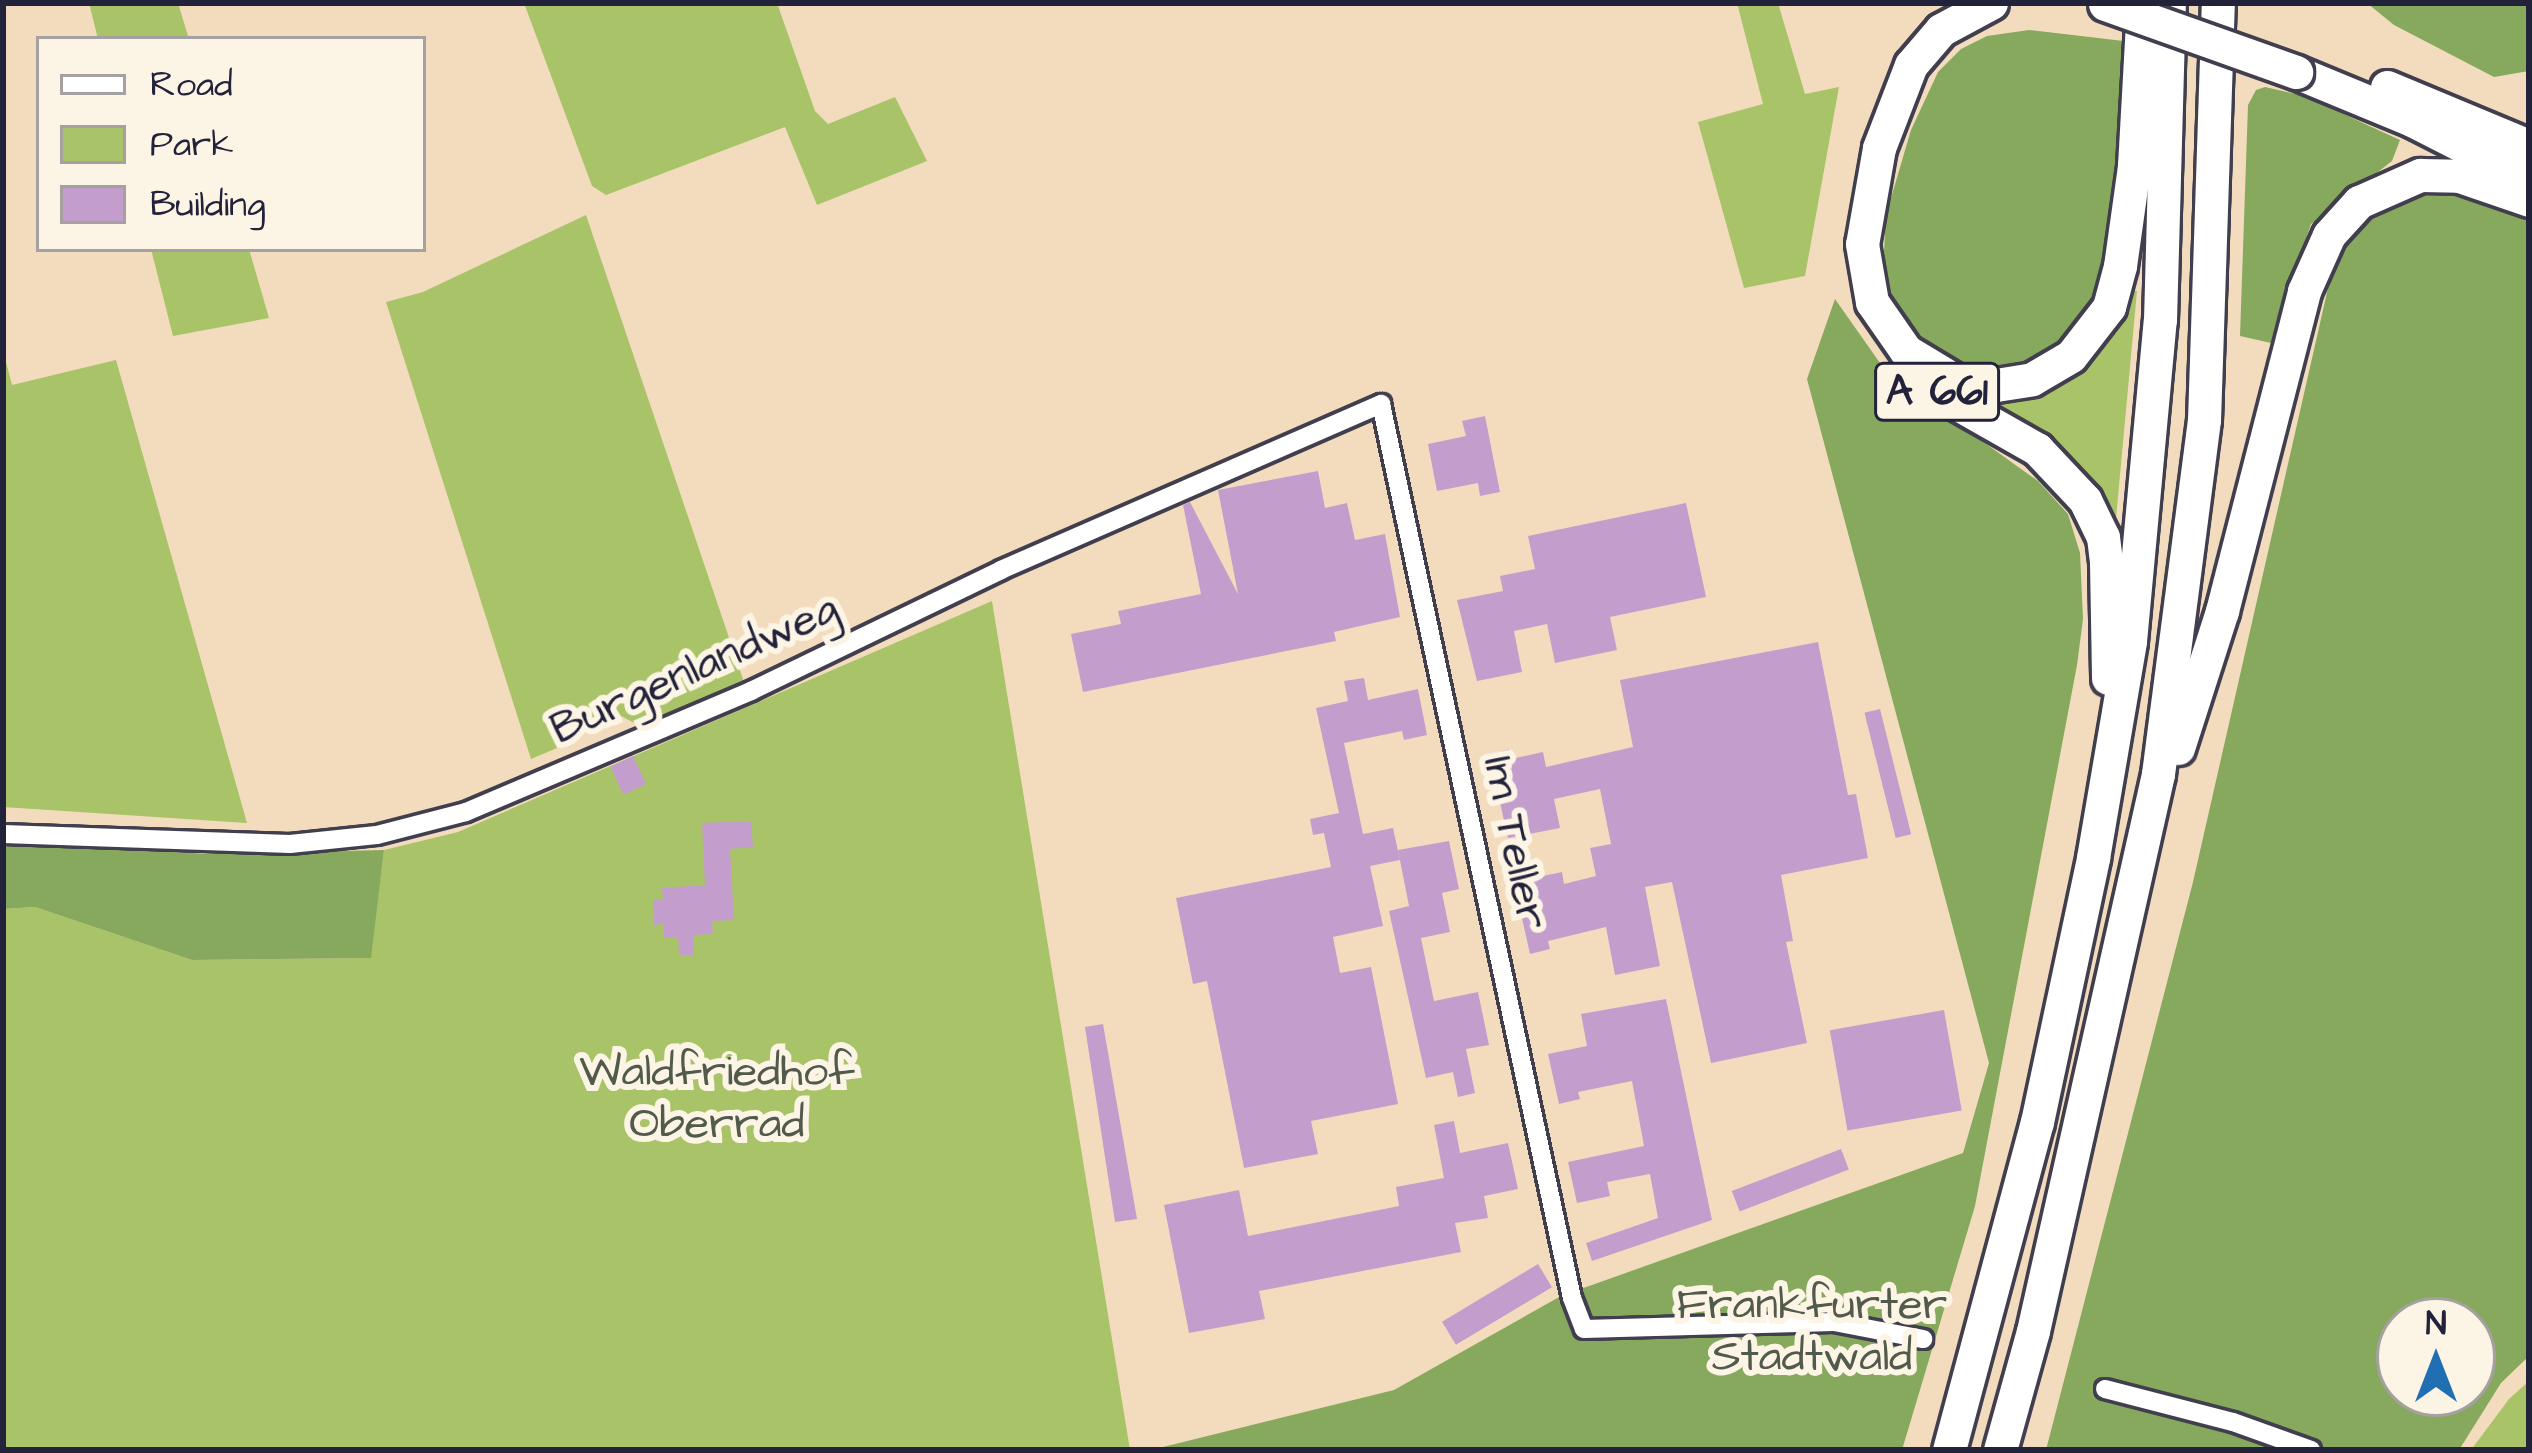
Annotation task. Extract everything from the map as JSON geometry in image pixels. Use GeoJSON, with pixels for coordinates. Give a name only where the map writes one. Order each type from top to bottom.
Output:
{"type":"FeatureCollection","features":[{"type":"Feature","properties":{"kind":"highway","name":"A 661"},"geometry":{"type":"LineString","coordinates":[[1958,3],[1917,34],[1879,103],[1851,228],[1855,293],[1876,344],[1900,370],[2037,449],[2075,484],[2097,520],[2108,589],[2108,768]]}},
{"type":"Feature","properties":{"kind":"highway"},"geometry":{"type":"LineString","coordinates":[[1991,3],[1941,30],[1911,65],[1879,148],[1862,244],[1872,302],[1906,351],[1956,381],[1996,385],[2032,379],[2071,356],[2109,307],[2134,166],[2143,3]]}},
{"type":"Feature","properties":{"kind":"highway"},"geometry":{"type":"LineString","coordinates":[[2153,3],[2298,64],[2529,180]]}},
{"type":"Feature","properties":{"kind":"highway","name":"A 661"},"geometry":{"type":"LineString","coordinates":[[1949,1450],[2036,1122],[2130,641],[2159,340],[2169,3]]}},
{"type":"Feature","properties":{"kind":"highway"},"geometry":{"type":"LineString","coordinates":[[2143,858],[2204,420],[2218,3]]}},
{"type":"Feature","properties":{"kind":"highway"},"geometry":{"type":"LineString","coordinates":[[2102,4],[2298,64],[2529,146]]}},
{"type":"Feature","properties":{"kind":"highway"},"geometry":{"type":"LineString","coordinates":[[2000,1450],[2033,1331],[2143,858],[2222,611],[2304,291],[2329,235],[2359,202],[2420,175],[2459,176],[2529,200]]}},
{"type":"Feature","properties":{"kind":"street","name":"Burgenlandweg"},"geometry":{"type":"LineString","coordinates":[[3,835],[290,844],[377,835],[466,812],[751,691],[1000,570],[1381,404]]}},
{"type":"Feature","properties":{"kind":"street","name":"Im Teller"},"geometry":{"type":"LineString","coordinates":[[1381,404],[1572,1298],[1584,1329],[1834,1322],[1923,1340]]}},
{"type":"Feature","properties":{"kind":"street"},"geometry":{"type":"LineString","coordinates":[[2105,1389],[2233,1422],[2311,1450]]}},
{"type":"Feature","properties":{"kind":"green space"},"geometry":{"type":"Polygon","coordinates":[[[89,3],[178,3],[188,36],[97,36],[89,3]]]}},
{"type":"Feature","properties":{"kind":"green space"},"geometry":{"type":"Polygon","coordinates":[[[524,3],[777,3],[815,111],[828,124],[895,97],[927,161],[817,205],[785,127],[606,195],[592,186],[524,3]]]}},
{"type":"Feature","properties":{"kind":"green space"},"geometry":{"type":"Polygon","coordinates":[[[1737,3],[1778,3],[1805,94],[1839,87],[1805,276],[1744,288],[1698,122],[1763,104],[1737,3]]]}},
{"type":"Feature","properties":{"kind":"green space"},"geometry":{"type":"Polygon","coordinates":[[[2367,3],[2529,3],[2529,71],[2494,77],[2394,25],[2367,3]]]}},
{"type":"Feature","properties":{"kind":"green space"},"geometry":{"type":"Polygon","coordinates":[[[2029,30],[2132,42],[2110,279],[2051,360],[1979,373],[1940,358],[1894,304],[1883,269],[1886,215],[1911,130],[1938,72],[1961,49],[1987,36],[2029,30]]]}},
{"type":"Feature","properties":{"kind":"green space"},"geometry":{"type":"Polygon","coordinates":[[[2265,87],[2304,96],[2400,140],[2392,161],[2311,224],[2271,343],[2240,336],[2248,105],[2256,90],[2265,87]]]}},
{"type":"Feature","properties":{"kind":"green space"},"geometry":{"type":"Polygon","coordinates":[[[2465,190],[2529,215],[2529,1356],[2496,1391],[2496,1297],[2376,1297],[2376,1417],[2480,1417],[2459,1450],[2046,1450],[2193,882],[2328,288],[2349,235],[2368,213],[2411,193],[2465,190]]]}},
{"type":"Feature","properties":{"kind":"green space"},"geometry":{"type":"Polygon","coordinates":[[[586,215],[744,682],[638,725],[604,707],[576,740],[531,759],[386,302],[423,292],[586,215]]]}},
{"type":"Feature","properties":{"kind":"green space"},"geometry":{"type":"Polygon","coordinates":[[[152,252],[250,252],[269,318],[173,336],[152,252]]]}},
{"type":"Feature","properties":{"kind":"green space"},"geometry":{"type":"Polygon","coordinates":[[[2131,291],[2137,291],[2114,540],[1982,402],[2036,394],[2083,369],[2117,327],[2131,291]]]}},
{"type":"Feature","properties":{"kind":"green space","name":"Frankfurter Stadtwald"},"geometry":{"type":"Polygon","coordinates":[[[1835,299],[1887,373],[2038,481],[2068,514],[2080,553],[2083,619],[2077,665],[1975,1206],[1902,1450],[1151,1450],[1394,1390],[1561,1296],[1963,1153],[1989,1063],[1807,379],[1835,299]]]}},
{"type":"Feature","properties":{"kind":"green space"},"geometry":{"type":"Polygon","coordinates":[[[3,350],[12,385],[116,360],[247,823],[3,807],[3,350]]]}},
{"type":"Feature","properties":{"kind":"green space","name":"Waldfriedhof Oberrad"},"geometry":{"type":"Polygon","coordinates":[[[992,601],[1130,1450],[3,1450],[3,909],[35,907],[192,960],[370,958],[384,850],[458,832],[992,601]]]}},
{"type":"Feature","properties":{"kind":"green space"},"geometry":{"type":"Polygon","coordinates":[[[3,843],[212,854],[384,850],[371,958],[192,960],[35,907],[3,909],[3,843]]]}},
{"type":"Feature","properties":{"kind":"green space"},"geometry":{"type":"Polygon","coordinates":[[[2529,1381],[2529,1450],[2471,1450],[2496,1417],[2529,1381]]]}},
{"type":"Feature","properties":{"kind":"building"},"geometry":{"type":"Polygon","coordinates":[[[1485,416],[1500,492],[1480,496],[1478,483],[1437,491],[1428,444],[1466,436],[1462,421],[1485,416]]]}},
{"type":"Feature","properties":{"kind":"building"},"geometry":{"type":"Polygon","coordinates":[[[1318,471],[1325,508],[1347,503],[1355,540],[1385,534],[1400,617],[1334,632],[1336,641],[1083,692],[1071,634],[1121,624],[1118,611],[1201,594],[1183,505],[1190,502],[1238,594],[1218,490],[1318,471]]]}},
{"type":"Feature","properties":{"kind":"building"},"geometry":{"type":"Polygon","coordinates":[[[1686,503],[1706,597],[1610,617],[1617,650],[1555,663],[1547,624],[1514,631],[1522,672],[1477,681],[1457,600],[1503,591],[1500,576],[1535,569],[1528,536],[1686,503]]]}},
{"type":"Feature","properties":{"kind":"building"},"geometry":{"type":"Polygon","coordinates":[[[1818,642],[1848,795],[1856,794],[1868,858],[1781,875],[1793,941],[1786,942],[1807,1043],[1711,1063],[1672,882],[1645,887],[1660,966],[1615,975],[1606,927],[1548,941],[1550,949],[1530,954],[1519,905],[1529,902],[1524,880],[1562,872],[1564,884],[1596,876],[1590,848],[1611,844],[1600,789],[1554,799],[1560,828],[1508,838],[1489,754],[1509,749],[1511,759],[1543,752],[1546,767],[1633,747],[1620,680],[1818,642]]]}},
{"type":"Feature","properties":{"kind":"building"},"geometry":{"type":"Polygon","coordinates":[[[1364,678],[1368,700],[1418,689],[1427,735],[1404,740],[1402,731],[1344,743],[1363,834],[1393,828],[1400,860],[1370,866],[1383,926],[1333,937],[1340,973],[1371,967],[1398,1104],[1311,1121],[1318,1154],[1244,1168],[1207,981],[1193,984],[1176,898],[1331,867],[1324,833],[1313,835],[1310,819],[1339,813],[1316,708],[1348,701],[1344,681],[1364,678]]]}},
{"type":"Feature","properties":{"kind":"building"},"geometry":{"type":"Polygon","coordinates":[[[1880,709],[1911,834],[1896,838],[1864,713],[1880,709]]]}},
{"type":"Feature","properties":{"kind":"building"},"geometry":{"type":"Polygon","coordinates":[[[633,756],[646,784],[623,795],[610,767],[633,756]]]}},
{"type":"Feature","properties":{"kind":"building"},"geometry":{"type":"Polygon","coordinates":[[[751,821],[753,847],[730,849],[734,920],[712,921],[713,934],[693,935],[694,955],[679,955],[678,937],[664,938],[663,924],[654,925],[653,899],[663,899],[662,888],[705,885],[702,823],[751,821]]]}},
{"type":"Feature","properties":{"kind":"building"},"geometry":{"type":"Polygon","coordinates":[[[1449,841],[1459,889],[1442,893],[1450,932],[1421,938],[1434,1001],[1478,992],[1489,1045],[1466,1049],[1475,1093],[1458,1097],[1453,1072],[1426,1078],[1389,911],[1409,906],[1398,850],[1449,841]]]}},
{"type":"Feature","properties":{"kind":"building"},"geometry":{"type":"Polygon","coordinates":[[[1666,999],[1712,1220],[1592,1261],[1586,1243],[1658,1218],[1650,1174],[1607,1182],[1610,1196],[1577,1203],[1568,1162],[1644,1146],[1632,1081],[1578,1092],[1580,1099],[1559,1104],[1548,1054],[1587,1046],[1581,1014],[1666,999]]]}},
{"type":"Feature","properties":{"kind":"building"},"geometry":{"type":"Polygon","coordinates":[[[1944,1010],[1962,1110],[1847,1131],[1830,1030],[1944,1010]]]}},
{"type":"Feature","properties":{"kind":"building"},"geometry":{"type":"Polygon","coordinates":[[[1103,1024],[1137,1219],[1115,1222],[1085,1027],[1103,1024]]]}},
{"type":"Feature","properties":{"kind":"building"},"geometry":{"type":"Polygon","coordinates":[[[1454,1121],[1460,1153],[1508,1143],[1518,1189],[1484,1196],[1488,1218],[1455,1223],[1461,1252],[1259,1291],[1265,1319],[1189,1333],[1164,1205],[1239,1190],[1248,1236],[1399,1206],[1396,1187],[1444,1178],[1434,1125],[1454,1121]]]}},
{"type":"Feature","properties":{"kind":"building"},"geometry":{"type":"Polygon","coordinates":[[[1841,1149],[1849,1170],[1740,1211],[1732,1191],[1841,1149]]]}},
{"type":"Feature","properties":{"kind":"building"},"geometry":{"type":"Polygon","coordinates":[[[1538,1264],[1552,1287],[1456,1345],[1442,1322],[1538,1264]]]}}]}
